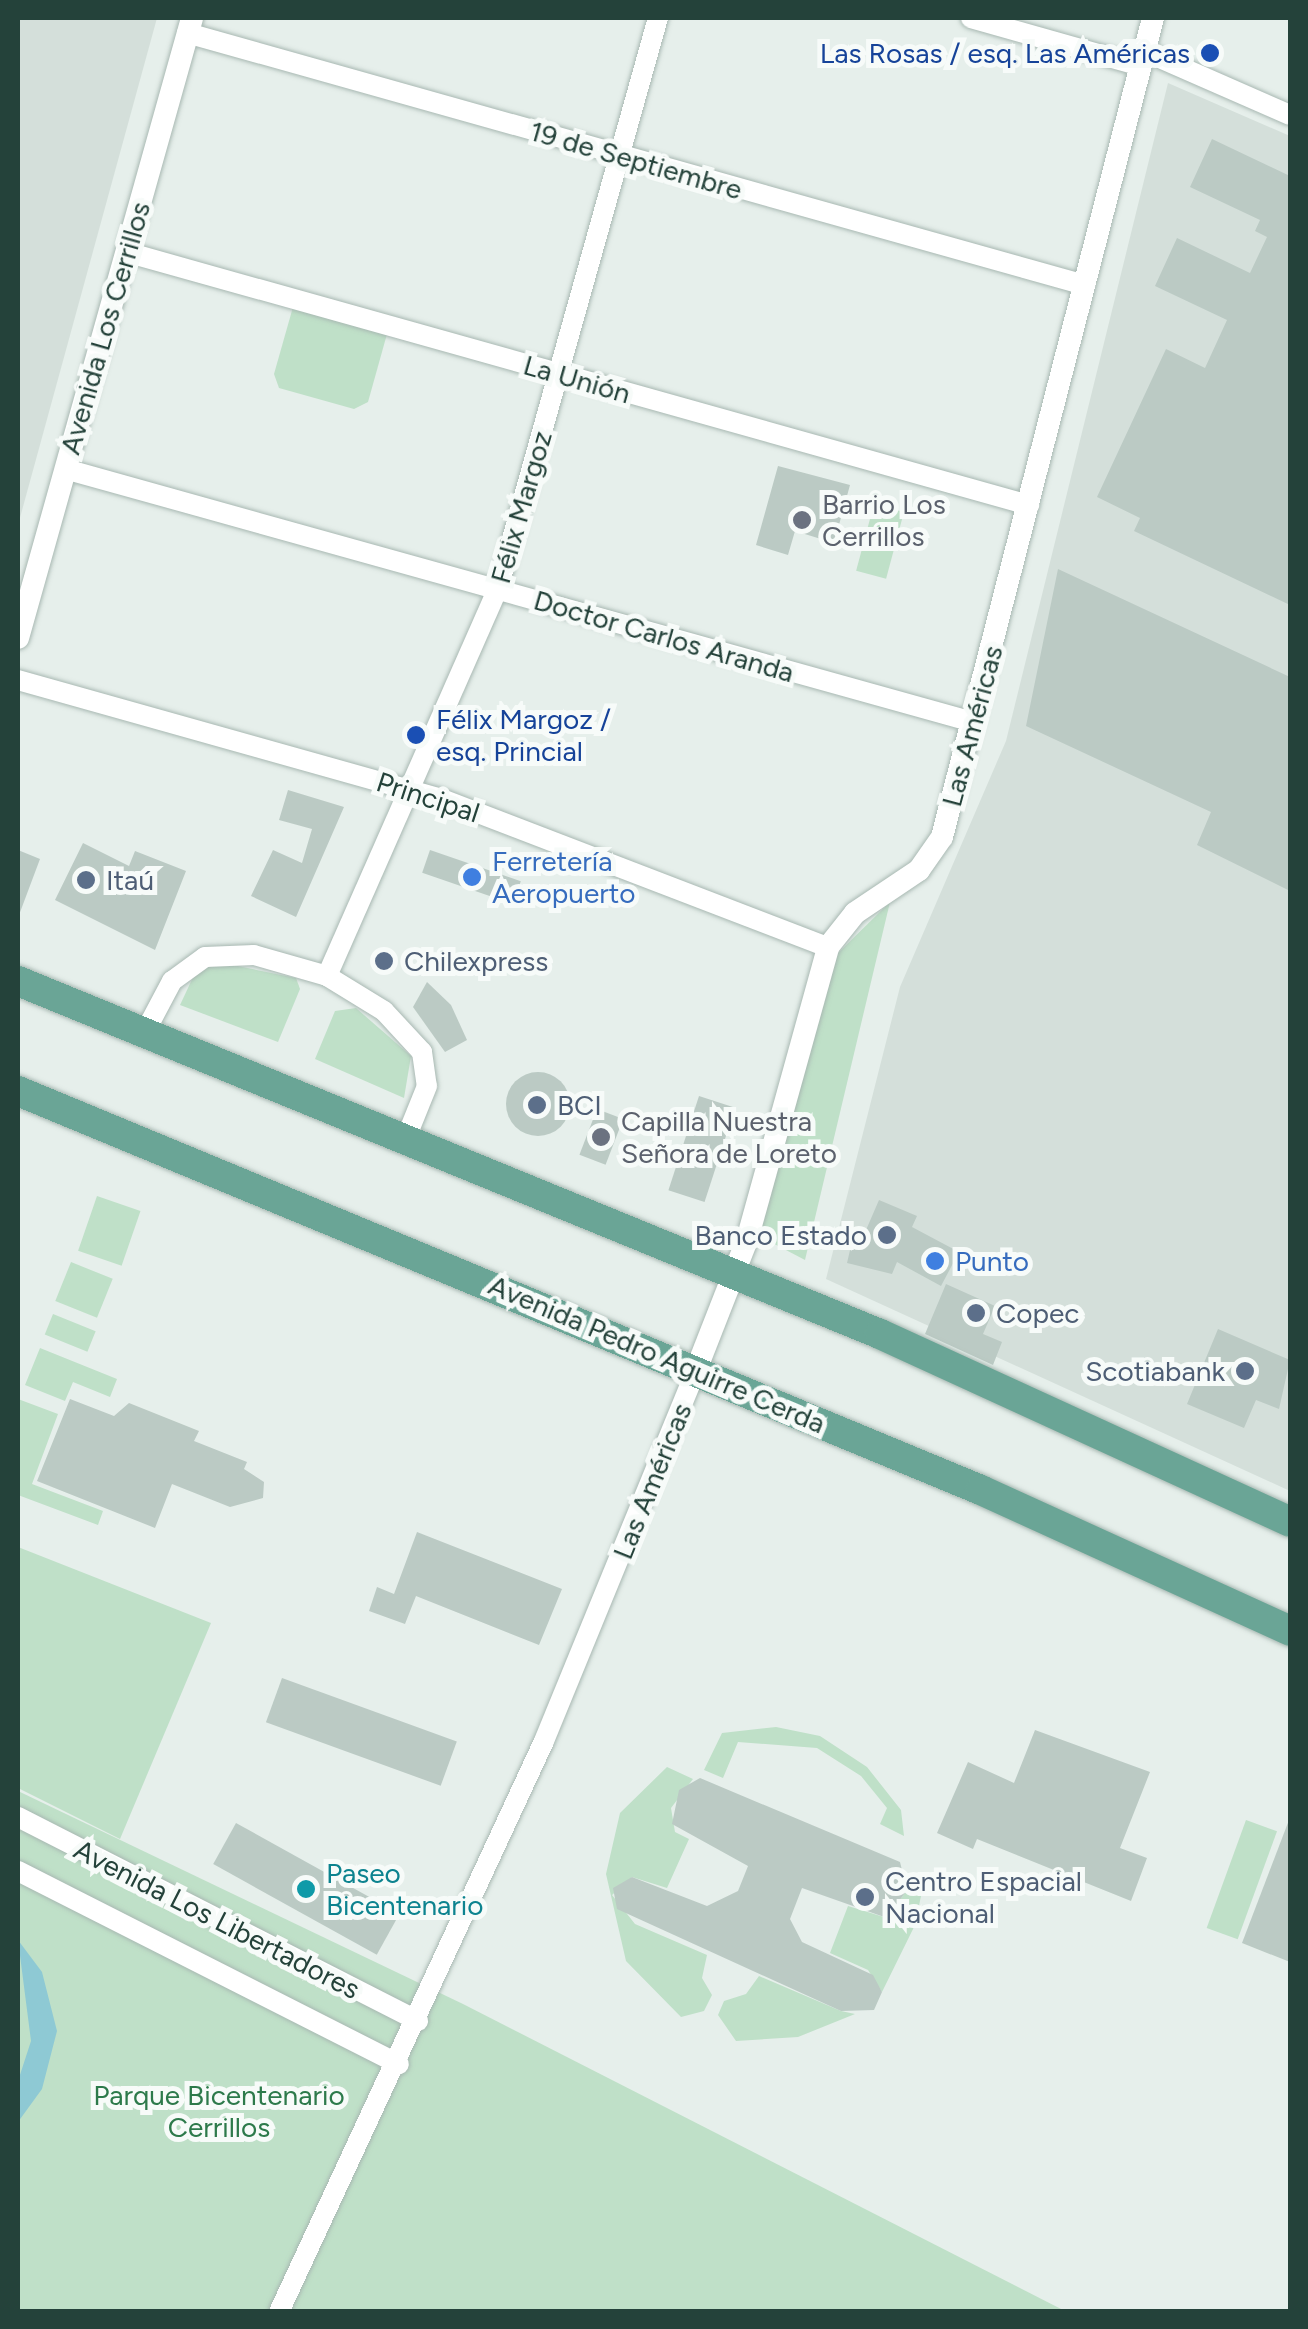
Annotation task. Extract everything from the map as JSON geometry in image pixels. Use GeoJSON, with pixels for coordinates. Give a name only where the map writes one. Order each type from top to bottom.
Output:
{"type":"FeatureCollection","features":[{"type":"Feature","properties":{"kind":"main road"},"geometry":{"type":"LineString","coordinates":[[18,981],[736,1274],[1290,1522]]}},
{"type":"Feature","properties":{"kind":"main road","name":"Avenida Pedro Aguirre Cerda"},"geometry":{"type":"LineString","coordinates":[[18,1091],[696,1370],[1290,1631]]}},
{"type":"Feature","properties":{"kind":"street","name":"Félix Margoz"},"geometry":{"type":"LineString","coordinates":[[327,976],[498,589],[658,18]]}},
{"type":"Feature","properties":{"kind":"street"},"geometry":{"type":"LineString","coordinates":[[971,18],[1142,59],[1290,116]]}},
{"type":"Feature","properties":{"kind":"street","name":"Las Américas"},"geometry":{"type":"LineString","coordinates":[[279,2312],[399,2064],[544,1741],[736,1274],[828,948],[855,913],[904,883],[936,850],[974,722],[1153,18]]}},
{"type":"Feature","properties":{"kind":"street","name":"19 de Septiembre"},"geometry":{"type":"LineString","coordinates":[[190,25],[620,156],[1085,285]]}},
{"type":"Feature","properties":{"kind":"street","name":"Avenida Los Cerrillos"},"geometry":{"type":"LineString","coordinates":[[18,638],[190,25]]}},
{"type":"Feature","properties":{"kind":"street","name":"La Unión"},"geometry":{"type":"LineString","coordinates":[[126,252],[1030,505]]}},
{"type":"Feature","properties":{"kind":"street","name":"Doctor Carlos Aranda"},"geometry":{"type":"LineString","coordinates":[[65,468],[974,722]]}},
{"type":"Feature","properties":{"kind":"street","name":"Principal"},"geometry":{"type":"LineString","coordinates":[[18,680],[411,789],[828,948]]}},
{"type":"Feature","properties":{"kind":"street"},"geometry":{"type":"LineString","coordinates":[[145,1032],[172,981],[205,957],[254,955],[327,976],[384,1011],[422,1052],[427,1086],[406,1138]]}},
{"type":"Feature","properties":{"kind":"street","name":"Avenida Los Libertadores"},"geometry":{"type":"LineString","coordinates":[[18,1817],[418,2021]]}},
{"type":"Feature","properties":{"kind":"street","name":"Avenida Los Libertadores"},"geometry":{"type":"LineString","coordinates":[[18,1871],[399,2064]]}},
{"type":"Feature","properties":{"kind":"shaded area"},"geometry":{"type":"Polygon","coordinates":[[[18,18],[157,18],[18,525],[18,18]]]}},
{"type":"Feature","properties":{"kind":"shaded area"},"geometry":{"type":"Polygon","coordinates":[[[1168,83],[1290,136],[1290,1491],[826,1279],[900,987],[1006,741],[1168,83]]]}},
{"type":"Feature","properties":{"kind":"green space"},"geometry":{"type":"Polygon","coordinates":[[[293,307],[387,334],[368,402],[354,409],[279,388],[274,374],[293,307]]]}},
{"type":"Feature","properties":{"kind":"green space"},"geometry":{"type":"Polygon","coordinates":[[[874,504],[904,512],[886,579],[856,571],[874,504]]]}},
{"type":"Feature","properties":{"kind":"green space"},"geometry":{"type":"Polygon","coordinates":[[[890,902],[805,1260],[757,1235],[832,959],[890,902]]]}},
{"type":"Feature","properties":{"kind":"green space"},"geometry":{"type":"Polygon","coordinates":[[[218,962],[296,978],[300,989],[278,1042],[180,1005],[195,973],[218,962]]]}},
{"type":"Feature","properties":{"kind":"green space"},"geometry":{"type":"Polygon","coordinates":[[[356,1008],[411,1056],[404,1098],[315,1059],[335,1011],[356,1008]]]}},
{"type":"Feature","properties":{"kind":"green space"},"geometry":{"type":"Polygon","coordinates":[[[97,1196],[140,1211],[122,1266],[78,1251],[97,1196]]]}},
{"type":"Feature","properties":{"kind":"green space"},"geometry":{"type":"Polygon","coordinates":[[[71,1262],[113,1279],[97,1318],[55,1301],[71,1262]]]}},
{"type":"Feature","properties":{"kind":"green space"},"geometry":{"type":"Polygon","coordinates":[[[53,1314],[96,1331],[87,1352],[45,1334],[53,1314]]]}},
{"type":"Feature","properties":{"kind":"green space"},"geometry":{"type":"Polygon","coordinates":[[[40,1348],[117,1379],[110,1397],[73,1382],[65,1401],[25,1385],[40,1348]]]}},
{"type":"Feature","properties":{"kind":"green space"},"geometry":{"type":"Polygon","coordinates":[[[18,1399],[58,1414],[32,1484],[103,1511],[98,1525],[18,1495],[18,1399]]]}},
{"type":"Feature","properties":{"kind":"green space"},"geometry":{"type":"Polygon","coordinates":[[[18,1547],[211,1623],[120,1839],[18,1788],[18,1547]]]}},
{"type":"Feature","properties":{"kind":"green space"},"geometry":{"type":"Polygon","coordinates":[[[776,1727],[820,1736],[867,1767],[901,1810],[904,1836],[880,1824],[887,1808],[861,1776],[817,1748],[738,1742],[723,1778],[704,1770],[722,1733],[776,1727]]]}},
{"type":"Feature","properties":{"kind":"green space"},"geometry":{"type":"Polygon","coordinates":[[[667,1767],[693,1779],[671,1808],[675,1832],[689,1839],[667,1888],[632,1877],[612,1895],[635,1924],[707,1955],[702,1978],[712,1995],[704,2011],[681,2017],[626,1961],[606,1874],[620,1813],[667,1767]]]}},
{"type":"Feature","properties":{"kind":"green space","name":"Parque Bicentenario Cerrillos"},"geometry":{"type":"Polygon","coordinates":[[[18,1791],[463,2004],[1065,2311],[18,2312],[18,1791]]]}},
{"type":"Feature","properties":{"kind":"green space"},"geometry":{"type":"Polygon","coordinates":[[[1246,1820],[1277,1831],[1238,1939],[1207,1928],[1246,1820]]]}},
{"type":"Feature","properties":{"kind":"green space"},"geometry":{"type":"Polygon","coordinates":[[[907,1890],[921,1896],[915,1925],[882,1992],[868,1970],[830,1953],[848,1906],[887,1918],[907,1890]]]}},
{"type":"Feature","properties":{"kind":"green space"},"geometry":{"type":"Polygon","coordinates":[[[759,1976],[855,2014],[798,2037],[736,2041],[718,2015],[724,2001],[746,1994],[759,1976]]]}},
{"type":"Feature","properties":{"kind":"water"},"geometry":{"type":"Polygon","coordinates":[[[18,1940],[42,1972],[57,2031],[42,2089],[18,2122],[18,2081],[31,2041],[18,1940]]]}},
{"type":"Feature","properties":{"kind":"building"},"geometry":{"type":"Polygon","coordinates":[[[1212,139],[1290,176],[1290,605],[1134,531],[1140,518],[1097,497],[1166,349],[1205,368],[1227,320],[1155,286],[1177,238],[1250,273],[1267,237],[1255,231],[1260,220],[1190,187],[1212,139]]]}},
{"type":"Feature","properties":{"kind":"building","name":"Barrio Los Cerrillos"},"geometry":{"type":"Polygon","coordinates":[[[778,466],[850,485],[834,543],[795,531],[788,555],[756,545],[778,466]]]}},
{"type":"Feature","properties":{"kind":"building"},"geometry":{"type":"Polygon","coordinates":[[[1058,569],[1290,677],[1290,891],[1197,845],[1211,812],[1026,726],[1058,569]]]}},
{"type":"Feature","properties":{"kind":"building"},"geometry":{"type":"Polygon","coordinates":[[[288,790],[344,807],[296,917],[251,896],[273,850],[302,863],[312,829],[279,820],[288,790]]]}},
{"type":"Feature","properties":{"kind":"building"},"geometry":{"type":"Polygon","coordinates":[[[83,843],[129,866],[135,851],[186,871],[155,950],[55,900],[83,843]]]}},
{"type":"Feature","properties":{"kind":"building"},"geometry":{"type":"Polygon","coordinates":[[[18,850],[40,859],[19,915],[18,915],[18,850]]]}},
{"type":"Feature","properties":{"kind":"building","name":"Ferretería Aeropuerto"},"geometry":{"type":"Polygon","coordinates":[[[430,850],[521,881],[513,904],[422,873],[430,850]]]}},
{"type":"Feature","properties":{"kind":"building"},"geometry":{"type":"Polygon","coordinates":[[[427,982],[451,1005],[467,1040],[445,1052],[413,1007],[427,982]]]}},
{"type":"Feature","properties":{"kind":"building","name":"BCI"},"geometry":{"type":"Polygon","coordinates":[[[538,1072],[561,1081],[570,1104],[561,1127],[538,1136],[515,1127],[506,1104],[515,1081],[538,1072]]]}},
{"type":"Feature","properties":{"kind":"building"},"geometry":{"type":"Polygon","coordinates":[[[699,1096],[735,1108],[705,1202],[668,1190],[699,1096]]]}},
{"type":"Feature","properties":{"kind":"building","name":"Capilla Nuestra Señora de Loreto"},"geometry":{"type":"Polygon","coordinates":[[[597,1109],[623,1119],[606,1165],[579,1155],[597,1109]]]}},
{"type":"Feature","properties":{"kind":"building"},"geometry":{"type":"Polygon","coordinates":[[[879,1200],[917,1216],[912,1227],[959,1252],[941,1286],[897,1262],[892,1274],[847,1263],[854,1233],[863,1237],[879,1200]]]}},
{"type":"Feature","properties":{"kind":"building"},"geometry":{"type":"Polygon","coordinates":[[[946,1284],[995,1306],[983,1334],[1002,1342],[993,1365],[925,1334],[946,1284]]]}},
{"type":"Feature","properties":{"kind":"building","name":"Scotiabank"},"geometry":{"type":"Polygon","coordinates":[[[1218,1329],[1290,1360],[1279,1409],[1256,1400],[1244,1428],[1187,1404],[1218,1329]]]}},
{"type":"Feature","properties":{"kind":"building"},"geometry":{"type":"Polygon","coordinates":[[[70,1399],[114,1416],[129,1403],[199,1431],[194,1441],[247,1462],[244,1469],[264,1482],[263,1498],[230,1507],[172,1484],[155,1528],[37,1481],[70,1399]]]}},
{"type":"Feature","properties":{"kind":"building"},"geometry":{"type":"Polygon","coordinates":[[[417,1532],[562,1589],[539,1645],[416,1596],[405,1624],[369,1611],[377,1587],[394,1594],[417,1532]]]}},
{"type":"Feature","properties":{"kind":"building","name":"Paseo Bicentenario"},"geometry":{"type":"Polygon","coordinates":[[[282,1678],[457,1742],[441,1786],[266,1722],[282,1678]]]}},
{"type":"Feature","properties":{"kind":"building"},"geometry":{"type":"Polygon","coordinates":[[[1035,1730],[1150,1772],[1120,1848],[1147,1858],[1131,1901],[977,1839],[973,1849],[937,1833],[968,1762],[1014,1783],[1035,1730]]]}},
{"type":"Feature","properties":{"kind":"building","name":"Centro Espacial Nacional"},"geometry":{"type":"Polygon","coordinates":[[[700,1778],[900,1862],[907,1890],[887,1918],[802,1888],[790,1919],[802,1942],[873,1975],[882,1992],[874,2010],[841,2011],[617,1909],[613,1888],[632,1877],[707,1906],[738,1891],[748,1866],[672,1824],[679,1790],[700,1778]]]}},
{"type":"Feature","properties":{"kind":"building"},"geometry":{"type":"Polygon","coordinates":[[[1290,1821],[1290,1962],[1242,1943],[1290,1821]]]}},
{"type":"Feature","properties":{"kind":"building","name":"Paseo Bicentenario"},"geometry":{"type":"Polygon","coordinates":[[[236,1823],[400,1914],[377,1955],[213,1864],[236,1823]]]}},
{"type":"Feature","properties":{"kind":"place","name":"Las Rosas / esq. Las Américas"},"geometry":{"type":"Point","coordinates":[1210,53]}},
{"type":"Feature","properties":{"kind":"place","name":"Barrio Los Cerrillos"},"geometry":{"type":"Point","coordinates":[802,520]}},
{"type":"Feature","properties":{"kind":"place","name":"Félix Margoz / esq. Princial"},"geometry":{"type":"Point","coordinates":[416,735]}},
{"type":"Feature","properties":{"kind":"place","name":"Ferretería Aeropuerto"},"geometry":{"type":"Point","coordinates":[472,877]}},
{"type":"Feature","properties":{"kind":"place","name":"Itaú"},"geometry":{"type":"Point","coordinates":[86,880]}},
{"type":"Feature","properties":{"kind":"place","name":"Chilexpress"},"geometry":{"type":"Point","coordinates":[384,961]}},
{"type":"Feature","properties":{"kind":"place","name":"BCI"},"geometry":{"type":"Point","coordinates":[537,1105]}},
{"type":"Feature","properties":{"kind":"place","name":"Capilla Nuestra Señora de Loreto"},"geometry":{"type":"Point","coordinates":[601,1137]}},
{"type":"Feature","properties":{"kind":"place","name":"Banco Estado"},"geometry":{"type":"Point","coordinates":[887,1235]}},
{"type":"Feature","properties":{"kind":"place","name":"Punto"},"geometry":{"type":"Point","coordinates":[935,1261]}},
{"type":"Feature","properties":{"kind":"place","name":"Copec"},"geometry":{"type":"Point","coordinates":[976,1313]}},
{"type":"Feature","properties":{"kind":"place","name":"Scotiabank"},"geometry":{"type":"Point","coordinates":[1245,1371]}},
{"type":"Feature","properties":{"kind":"place","name":"Paseo Bicentenario"},"geometry":{"type":"Point","coordinates":[306,1889]}},
{"type":"Feature","properties":{"kind":"place","name":"Centro Espacial Nacional"},"geometry":{"type":"Point","coordinates":[865,1897]}}]}
